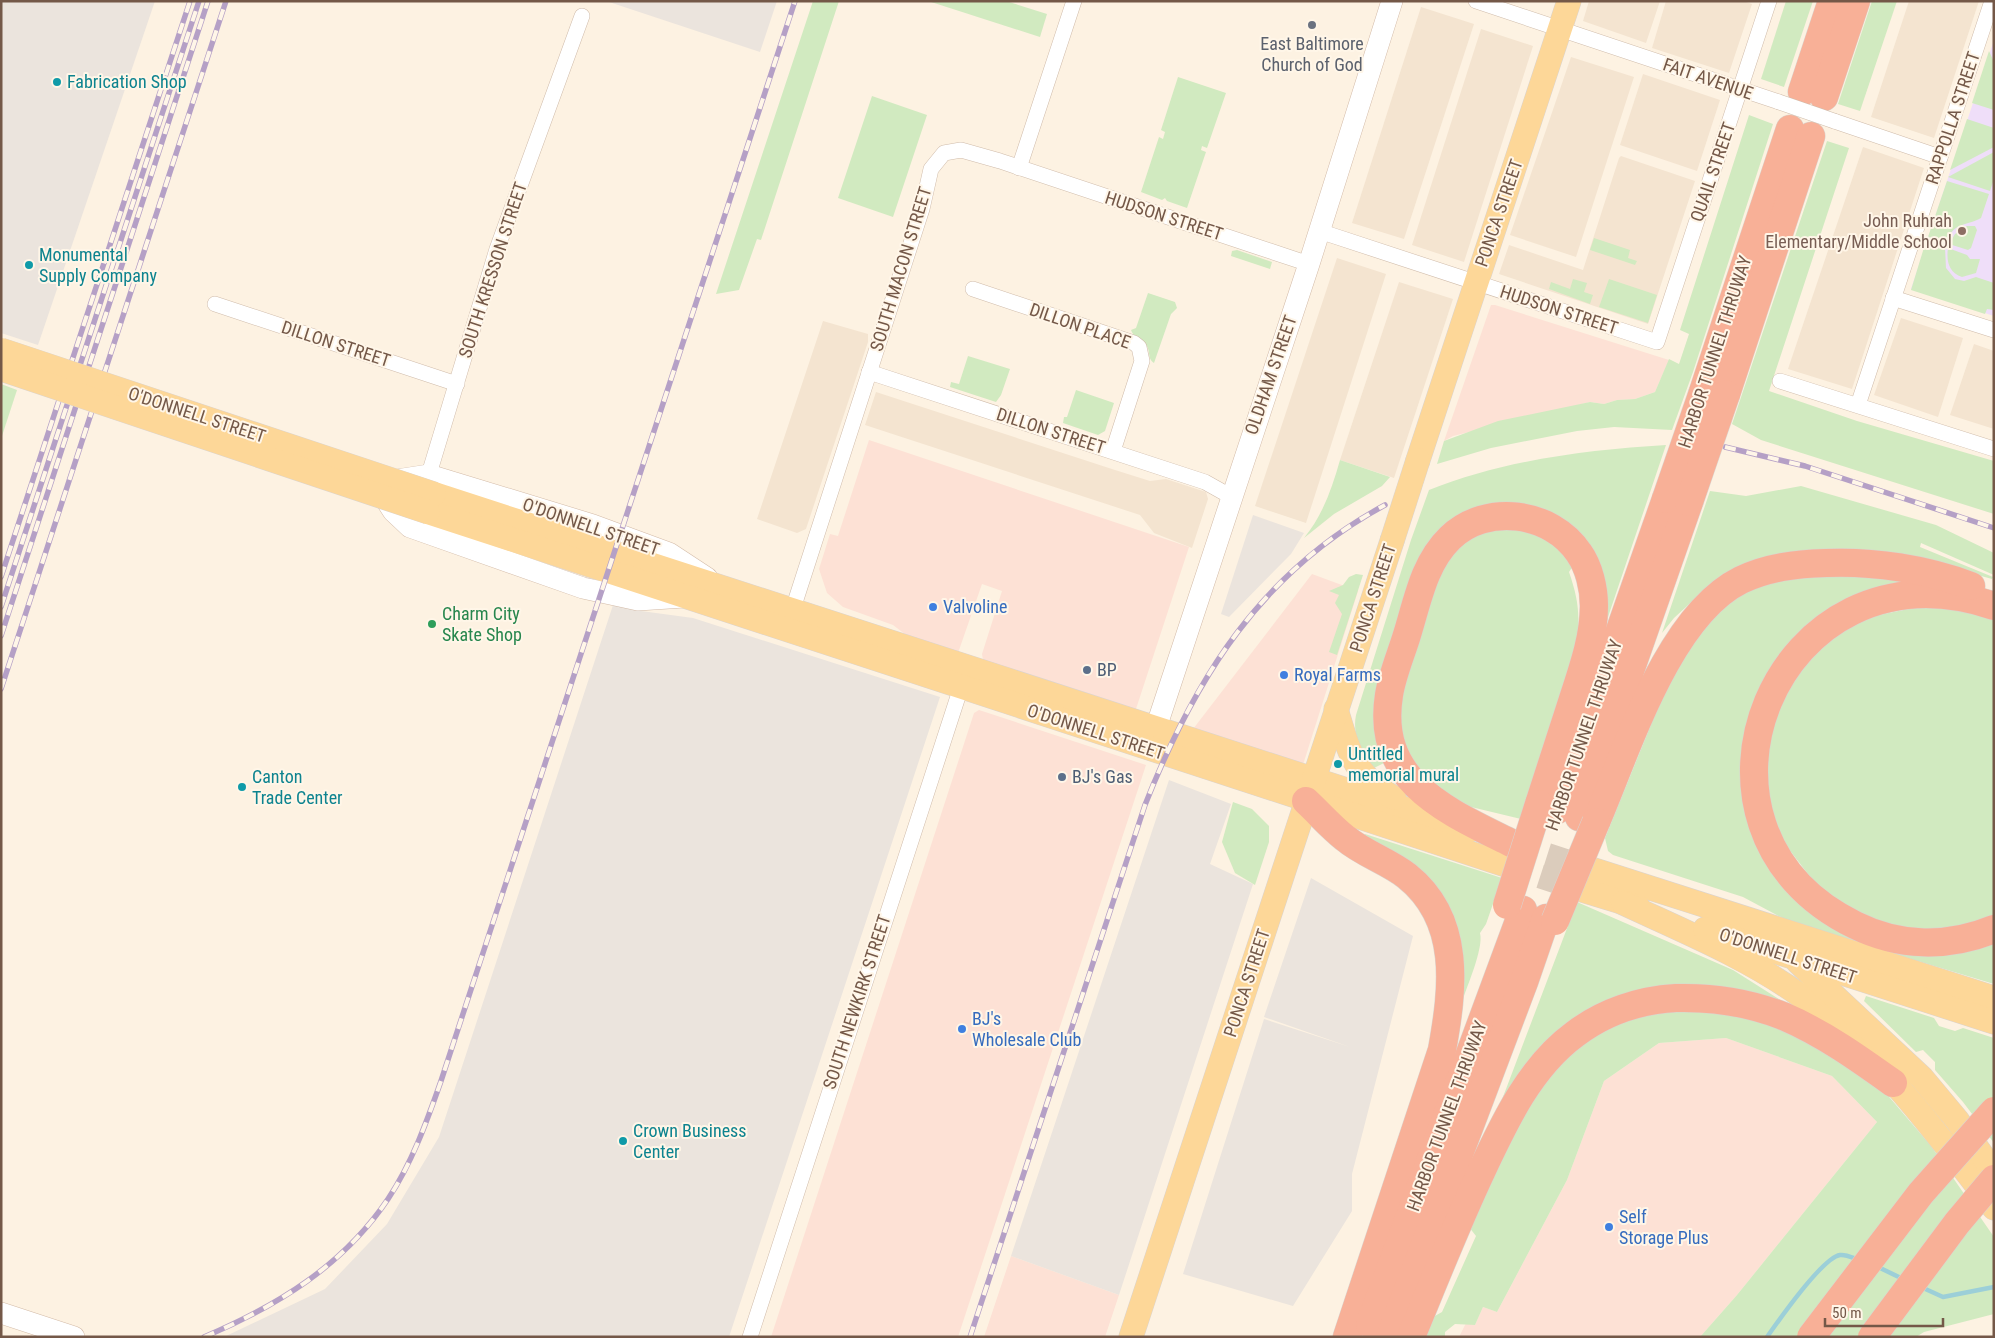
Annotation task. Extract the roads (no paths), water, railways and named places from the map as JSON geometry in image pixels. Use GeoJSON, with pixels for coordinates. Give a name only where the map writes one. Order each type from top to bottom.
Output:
{"type":"FeatureCollection","features":[{"type":"Feature","properties":{"kind":"highway"},"geometry":{"type":"LineString","coordinates":[[1810,103],[1832,1]]}},
{"type":"Feature","properties":{"kind":"highway"},"geometry":{"type":"LineString","coordinates":[[1810,103],[1856,1]]}},
{"type":"Feature","properties":{"kind":"highway","name":"HARBOR TUNNEL THRUWAY"},"geometry":{"type":"LineString","coordinates":[[1568,813],[1678,501],[1800,132]]}},
{"type":"Feature","properties":{"kind":"highway"},"geometry":{"type":"LineString","coordinates":[[1510,851],[1423,793],[1410,780],[1394,752],[1388,718],[1391,686],[1434,557],[1459,531],[1470,524],[1501,516],[1514,515],[1538,521],[1561,534],[1579,551],[1585,563],[1593,597],[1593,619],[1584,664],[1568,813],[1533,913]]}},
{"type":"Feature","properties":{"kind":"highway"},"geometry":{"type":"LineString","coordinates":[[1533,913],[1568,813],[1647,702],[1668,657],[1696,616],[1712,599],[1741,580],[1770,568],[1843,562],[1917,570],[1994,594]]}},
{"type":"Feature","properties":{"kind":"highway"},"geometry":{"type":"LineString","coordinates":[[1994,606],[1974,599],[1935,594],[1903,596],[1870,604],[1835,620],[1798,651],[1775,683],[1765,705],[1759,727],[1754,773],[1762,820],[1771,846],[1799,885],[1819,904],[1868,932],[1894,940],[1921,943],[1975,937],[1994,929]]}},
{"type":"Feature","properties":{"kind":"highway"},"geometry":{"type":"LineString","coordinates":[[1310,790],[1345,838],[1406,875],[1422,890],[1446,936],[1450,962],[1449,1007],[1442,1050],[1347,1337]]}},
{"type":"Feature","properties":{"kind":"highway","name":"HARBOR TUNNEL THRUWAY"},"geometry":{"type":"LineString","coordinates":[[1390,1337],[1524,982],[1533,913]]}},
{"type":"Feature","properties":{"kind":"highway","name":"HARBOR TUNNEL THRUWAY"},"geometry":{"type":"LineString","coordinates":[[1365,1337],[1452,1107],[1533,913]]}},
{"type":"Feature","properties":{"kind":"highway"},"geometry":{"type":"LineString","coordinates":[[1411,1337],[1464,1208],[1517,1101],[1558,1049],[1574,1034],[1599,1019],[1618,1010],[1666,999],[1700,997],[1745,1004],[1783,1016],[1830,1039],[1893,1082]]}},
{"type":"Feature","properties":{"kind":"highway"},"geometry":{"type":"LineString","coordinates":[[1811,1337],[1921,1194],[1994,1111]]}},
{"type":"Feature","properties":{"kind":"highway"},"geometry":{"type":"LineString","coordinates":[[1872,1337],[1957,1223],[1994,1179]]}},
{"type":"Feature","properties":{"kind":"main road","name":"PONCA STREET"},"geometry":{"type":"LineString","coordinates":[[1130,1337],[1569,1]]}},
{"type":"Feature","properties":{"kind":"main road","name":"O'DONNELL STREET"},"geometry":{"type":"LineString","coordinates":[[1,351],[431,494],[722,587],[789,620]]}},
{"type":"Feature","properties":{"kind":"main road","name":"O'DONNELL STREET"},"geometry":{"type":"LineString","coordinates":[[1,369],[431,494],[686,597],[789,620],[1310,790],[1510,851]]}},
{"type":"Feature","properties":{"kind":"main road"},"geometry":{"type":"LineString","coordinates":[[1336,709],[1348,750],[1357,767],[1375,787],[1422,814]]}},
{"type":"Feature","properties":{"kind":"main road","name":"O'DONNELL STREET"},"geometry":{"type":"LineString","coordinates":[[1310,790],[1422,814],[1510,851]]}},
{"type":"Feature","properties":{"kind":"main road","name":"O'DONNELL STREET"},"geometry":{"type":"LineString","coordinates":[[1994,998],[1752,920],[1587,879],[1623,903],[1994,1022]]}},
{"type":"Feature","properties":{"kind":"main road"},"geometry":{"type":"LineString","coordinates":[[1623,903],[1743,960],[1800,996],[1845,1033],[1893,1082],[1945,1144],[1994,1208]]}},
{"type":"Feature","properties":{"kind":"main road"},"geometry":{"type":"LineString","coordinates":[[1752,920],[1922,1078],[1957,1120],[1994,1172]]}},
{"type":"Feature","properties":{"kind":"street"},"geometry":{"type":"LineString","coordinates":[[1020,168],[1074,1]]}},
{"type":"Feature","properties":{"kind":"street","name":"OLDHAM STREET"},"geometry":{"type":"LineString","coordinates":[[1152,739],[1230,496],[1309,264],[1392,1]]}},
{"type":"Feature","properties":{"kind":"street","name":"FAIT AVENUE"},"geometry":{"type":"LineString","coordinates":[[1476,1],[1741,90],[1810,103],[1940,157]]}},
{"type":"Feature","properties":{"kind":"street","name":"QUAIL STREET"},"geometry":{"type":"LineString","coordinates":[[1657,342],[1769,1]]}},
{"type":"Feature","properties":{"kind":"street","name":"RAPPOLLA STREET"},"geometry":{"type":"LineString","coordinates":[[1858,405],[1992,1]]}},
{"type":"Feature","properties":{"kind":"street","name":"SOUTH KRESSON STREET"},"geometry":{"type":"LineString","coordinates":[[410,527],[431,494],[457,384],[497,249],[582,16]]}},
{"type":"Feature","properties":{"kind":"street","name":"SOUTH MACON STREET"},"geometry":{"type":"LineString","coordinates":[[789,620],[922,209],[930,169],[938,158],[951,150],[961,150],[1020,168]]}},
{"type":"Feature","properties":{"kind":"street","name":"HUDSON STREET"},"geometry":{"type":"LineString","coordinates":[[1020,168],[1309,264]]}},
{"type":"Feature","properties":{"kind":"street","name":"HUDSON STREET"},"geometry":{"type":"LineString","coordinates":[[1319,231],[1657,342]]}},
{"type":"Feature","properties":{"kind":"street","name":"DILLON PLACE"},"geometry":{"type":"LineString","coordinates":[[973,289],[1134,343],[1139,347],[1142,361],[1113,452]]}},
{"type":"Feature","properties":{"kind":"street"},"geometry":{"type":"LineString","coordinates":[[1893,298],[1994,330]]}},
{"type":"Feature","properties":{"kind":"street","name":"DILLON STREET"},"geometry":{"type":"LineString","coordinates":[[215,304],[457,384]]}},
{"type":"Feature","properties":{"kind":"street","name":"O'DONNELL STREET"},"geometry":{"type":"LineString","coordinates":[[1,351],[365,480],[381,490],[393,511],[410,527],[583,588],[638,600],[686,597]]}},
{"type":"Feature","properties":{"kind":"street","name":"DILLON STREET"},"geometry":{"type":"LineString","coordinates":[[869,372],[1212,484],[1230,496]]}},
{"type":"Feature","properties":{"kind":"street"},"geometry":{"type":"LineString","coordinates":[[1780,381],[1994,448]]}},
{"type":"Feature","properties":{"kind":"street","name":"O'DONNELL STREET"},"geometry":{"type":"LineString","coordinates":[[365,480],[385,482],[431,494]]}},
{"type":"Feature","properties":{"kind":"street","name":"SOUTH NEWKIRK STREET"},"geometry":{"type":"LineString","coordinates":[[750,1337],[964,677]]}},
{"type":"Feature","properties":{"kind":"street"},"geometry":{"type":"LineString","coordinates":[[1,1313],[74,1337]]}},
{"type":"Feature","properties":{"kind":"waterway"},"geometry":{"type":"LineString","coordinates":[[1767,1337],[1801,1291],[1832,1259],[1842,1255],[1859,1260]]}},
{"type":"Feature","properties":{"kind":"waterway"},"geometry":{"type":"LineString","coordinates":[[1876,1266],[1905,1280]]}},
{"type":"Feature","properties":{"kind":"waterway"},"geometry":{"type":"LineString","coordinates":[[1921,1287],[1943,1297],[1994,1287]]}},
{"type":"Feature","properties":{"kind":"tunnel"},"geometry":{"type":"LineString","coordinates":[[1513,844],[1591,869]]}},
{"type":"Feature","properties":{"kind":"tunnel"},"geometry":{"type":"LineString","coordinates":[[1506,865],[1582,890]]}},
{"type":"Feature","properties":{"kind":"railway"},"geometry":{"type":"LineString","coordinates":[[1,577],[190,1]]}},
{"type":"Feature","properties":{"kind":"railway"},"geometry":{"type":"LineString","coordinates":[[1,607],[199,1]]}},
{"type":"Feature","properties":{"kind":"railway"},"geometry":{"type":"LineString","coordinates":[[1,636],[208,1]]}},
{"type":"Feature","properties":{"kind":"railway"},"geometry":{"type":"LineString","coordinates":[[1,689],[226,1]]}},
{"type":"Feature","properties":{"kind":"railway"},"geometry":{"type":"LineString","coordinates":[[204,1337],[257,1312],[306,1282],[351,1244],[388,1199],[418,1142],[441,1081],[795,1]]}},
{"type":"Feature","properties":{"kind":"railway"},"geometry":{"type":"LineString","coordinates":[[1725,447],[1805,466],[1994,528]]}},
{"type":"Feature","properties":{"kind":"railway"},"geometry":{"type":"LineString","coordinates":[[970,1337],[1145,805],[1186,714],[1210,672],[1237,632],[1268,596],[1302,562],[1341,532],[1385,505]]}},
{"type":"Feature","properties":{"kind":"place","name":"East Baltimore Church of God"},"geometry":{"type":"Point","coordinates":[1312,25]}},
{"type":"Feature","properties":{"kind":"place","name":"Fabrication Shop"},"geometry":{"type":"Point","coordinates":[57,82]}},
{"type":"Feature","properties":{"kind":"place","name":"John Ruhrah Elementary/Middle School"},"geometry":{"type":"Point","coordinates":[1962,231]}},
{"type":"Feature","properties":{"kind":"place","name":"Monumental Supply Company"},"geometry":{"type":"Point","coordinates":[29,265]}},
{"type":"Feature","properties":{"kind":"place","name":"Valvoline"},"geometry":{"type":"Point","coordinates":[933,607]}},
{"type":"Feature","properties":{"kind":"place","name":"Charm City Skate Shop"},"geometry":{"type":"Point","coordinates":[432,624]}},
{"type":"Feature","properties":{"kind":"place","name":"BP"},"geometry":{"type":"Point","coordinates":[1087,670]}},
{"type":"Feature","properties":{"kind":"place","name":"Royal Farms"},"geometry":{"type":"Point","coordinates":[1284,675]}},
{"type":"Feature","properties":{"kind":"place","name":"Untitled memorial mural"},"geometry":{"type":"Point","coordinates":[1338,764]}},
{"type":"Feature","properties":{"kind":"place","name":"BJ's Gas"},"geometry":{"type":"Point","coordinates":[1062,777]}},
{"type":"Feature","properties":{"kind":"place","name":"Canton Trade Center"},"geometry":{"type":"Point","coordinates":[242,787]}},
{"type":"Feature","properties":{"kind":"place","name":"BJ's Wholesale Club"},"geometry":{"type":"Point","coordinates":[962,1029]}},
{"type":"Feature","properties":{"kind":"place","name":"Crown Business Center"},"geometry":{"type":"Point","coordinates":[623,1141]}},
{"type":"Feature","properties":{"kind":"place","name":"Self Storage Plus"},"geometry":{"type":"Point","coordinates":[1609,1227]}}]}
